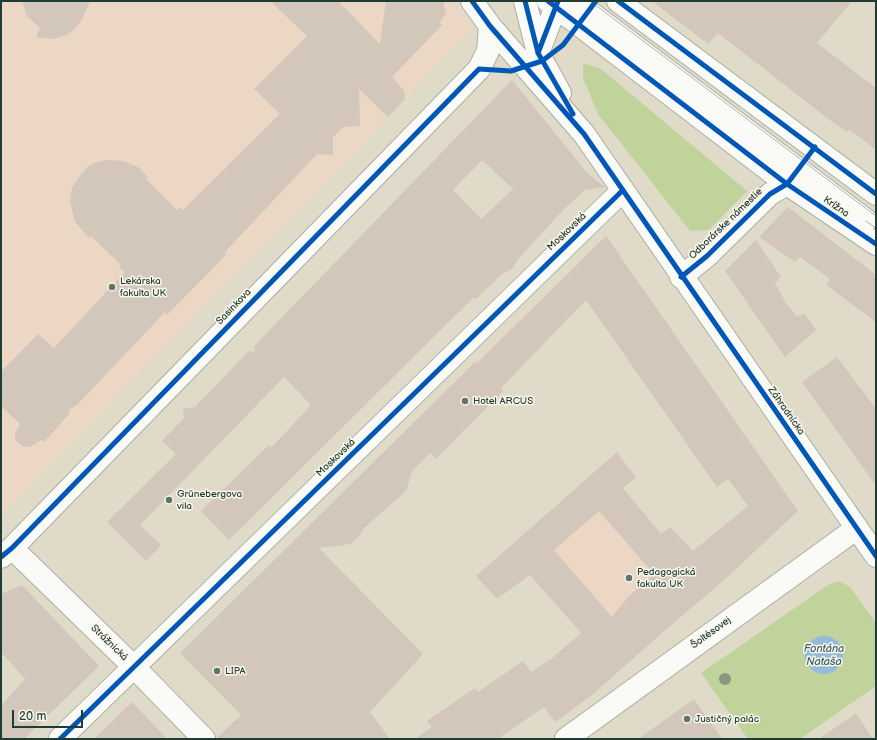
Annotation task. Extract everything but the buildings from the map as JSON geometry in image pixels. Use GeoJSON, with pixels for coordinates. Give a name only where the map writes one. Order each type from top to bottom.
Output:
{"type":"FeatureCollection","features":[{"type":"Feature","properties":{"kind":"street"},"geometry":{"type":"LineString","coordinates":[[472,1],[490,26],[584,134]]}},
{"type":"Feature","properties":{"kind":"street"},"geometry":{"type":"LineString","coordinates":[[525,1],[538,53],[584,134],[681,277]]}},
{"type":"Feature","properties":{"kind":"street"},"geometry":{"type":"LineString","coordinates":[[618,1],[815,146],[876,194]]}},
{"type":"Feature","properties":{"kind":"street"},"geometry":{"type":"LineString","coordinates":[[538,53],[559,2]]}},
{"type":"Feature","properties":{"kind":"street"},"geometry":{"type":"LineString","coordinates":[[559,2],[787,184]]}},
{"type":"Feature","properties":{"kind":"street"},"geometry":{"type":"LineString","coordinates":[[559,2],[866,220],[876,244]]}},
{"type":"Feature","properties":{"kind":"street","name":"Sasinkova"},"geometry":{"type":"LineString","coordinates":[[7,553],[479,69],[488,51],[490,26]]}},
{"type":"Feature","properties":{"kind":"street","name":"Krížna"},"geometry":{"type":"LineString","coordinates":[[787,184],[876,244]]}},
{"type":"Feature","properties":{"kind":"street","name":"Odborárske námestie"},"geometry":{"type":"LineString","coordinates":[[681,277],[707,256],[770,194],[787,184]]}},
{"type":"Feature","properties":{"kind":"street","name":"Moskovská"},"geometry":{"type":"LineString","coordinates":[[60,739],[623,190]]}},
{"type":"Feature","properties":{"kind":"street","name":"Záhradnícka"},"geometry":{"type":"LineString","coordinates":[[681,277],[876,556]]}},
{"type":"Feature","properties":{"kind":"street","name":"Šoltésovej"},"geometry":{"type":"LineString","coordinates":[[566,739],[856,528]]}},
{"type":"Feature","properties":{"kind":"street","name":"Strážnická"},"geometry":{"type":"LineString","coordinates":[[7,553],[134,667],[204,739]]}},
{"type":"Feature","properties":{"kind":"shaded area","name":"Lekárska fakulta UK"},"geometry":{"type":"Polygon","coordinates":[[[1,1],[451,1],[473,29],[1,515],[1,1]]]}},
{"type":"Feature","properties":{"kind":"shaded area","name":"Pedagogická fakulta UK"},"geometry":{"type":"Polygon","coordinates":[[[617,452],[636,478],[623,488],[661,534],[670,527],[693,551],[718,529],[742,562],[721,583],[679,617],[671,626],[586,700],[551,659],[581,633],[530,575],[497,599],[476,576],[617,452]]]}},
{"type":"Feature","properties":{"kind":"green space"},"geometry":{"type":"Polygon","coordinates":[[[583,63],[601,69],[747,191],[709,230],[690,231],[598,114],[583,78],[583,63]]]}},
{"type":"Feature","properties":{"kind":"green space"},"geometry":{"type":"Polygon","coordinates":[[[839,581],[850,587],[876,623],[876,686],[800,739],[748,739],[701,673],[828,585],[839,581]],[[826,636],[819,637],[814,640],[807,650],[806,656],[808,661],[816,672],[832,638],[826,636]]]}},
{"type":"Feature","properties":{"kind":"water","name":"Fontána Nataša"},"geometry":{"type":"Polygon","coordinates":[[[824,636],[837,642],[843,655],[837,668],[824,674],[811,668],[805,655],[811,642],[824,636]]]}},
{"type":"Feature","properties":{"kind":"tram line"},"geometry":{"type":"LineString","coordinates":[[590,1],[876,216]]}},
{"type":"Feature","properties":{"kind":"tram line"},"geometry":{"type":"LineString","coordinates":[[866,221],[876,228]]}},
{"type":"Feature","properties":{"kind":"cycle path"},"geometry":{"type":"LineString","coordinates":[[472,1],[490,26],[584,134],[876,556]]}},
{"type":"Feature","properties":{"kind":"cycle path"},"geometry":{"type":"LineString","coordinates":[[525,1],[538,53],[573,114]]}},
{"type":"Feature","properties":{"kind":"cycle path"},"geometry":{"type":"LineString","coordinates":[[548,1],[787,184],[876,244]]}},
{"type":"Feature","properties":{"kind":"cycle path"},"geometry":{"type":"LineString","coordinates":[[538,53],[558,1]]}},
{"type":"Feature","properties":{"kind":"cycle path"},"geometry":{"type":"LineString","coordinates":[[1,557],[12,548],[479,69],[511,71],[542,61],[563,45],[596,1]]}},
{"type":"Feature","properties":{"kind":"cycle path"},"geometry":{"type":"LineString","coordinates":[[618,1],[876,194]]}},
{"type":"Feature","properties":{"kind":"cycle path"},"geometry":{"type":"LineString","coordinates":[[681,277],[707,256],[770,194],[787,184],[815,147]]}},
{"type":"Feature","properties":{"kind":"cycle path"},"geometry":{"type":"LineString","coordinates":[[60,739],[623,190]]}},
{"type":"Feature","properties":{"kind":"place","name":"Lekárska fakulta UK"},"geometry":{"type":"Point","coordinates":[112,287]}},
{"type":"Feature","properties":{"kind":"place","name":"Hotel ARCUS"},"geometry":{"type":"Point","coordinates":[465,401]}},
{"type":"Feature","properties":{"kind":"place","name":"Grünebergova vila"},"geometry":{"type":"Point","coordinates":[169,500]}},
{"type":"Feature","properties":{"kind":"place","name":"Pedagogická fakulta UK"},"geometry":{"type":"Point","coordinates":[629,578]}},
{"type":"Feature","properties":{"kind":"place","name":"LIPA"},"geometry":{"type":"Point","coordinates":[217,671]}},
{"type":"Feature","properties":{"kind":"place","name":"Justičný palác"},"geometry":{"type":"Point","coordinates":[687,719]}}]}
